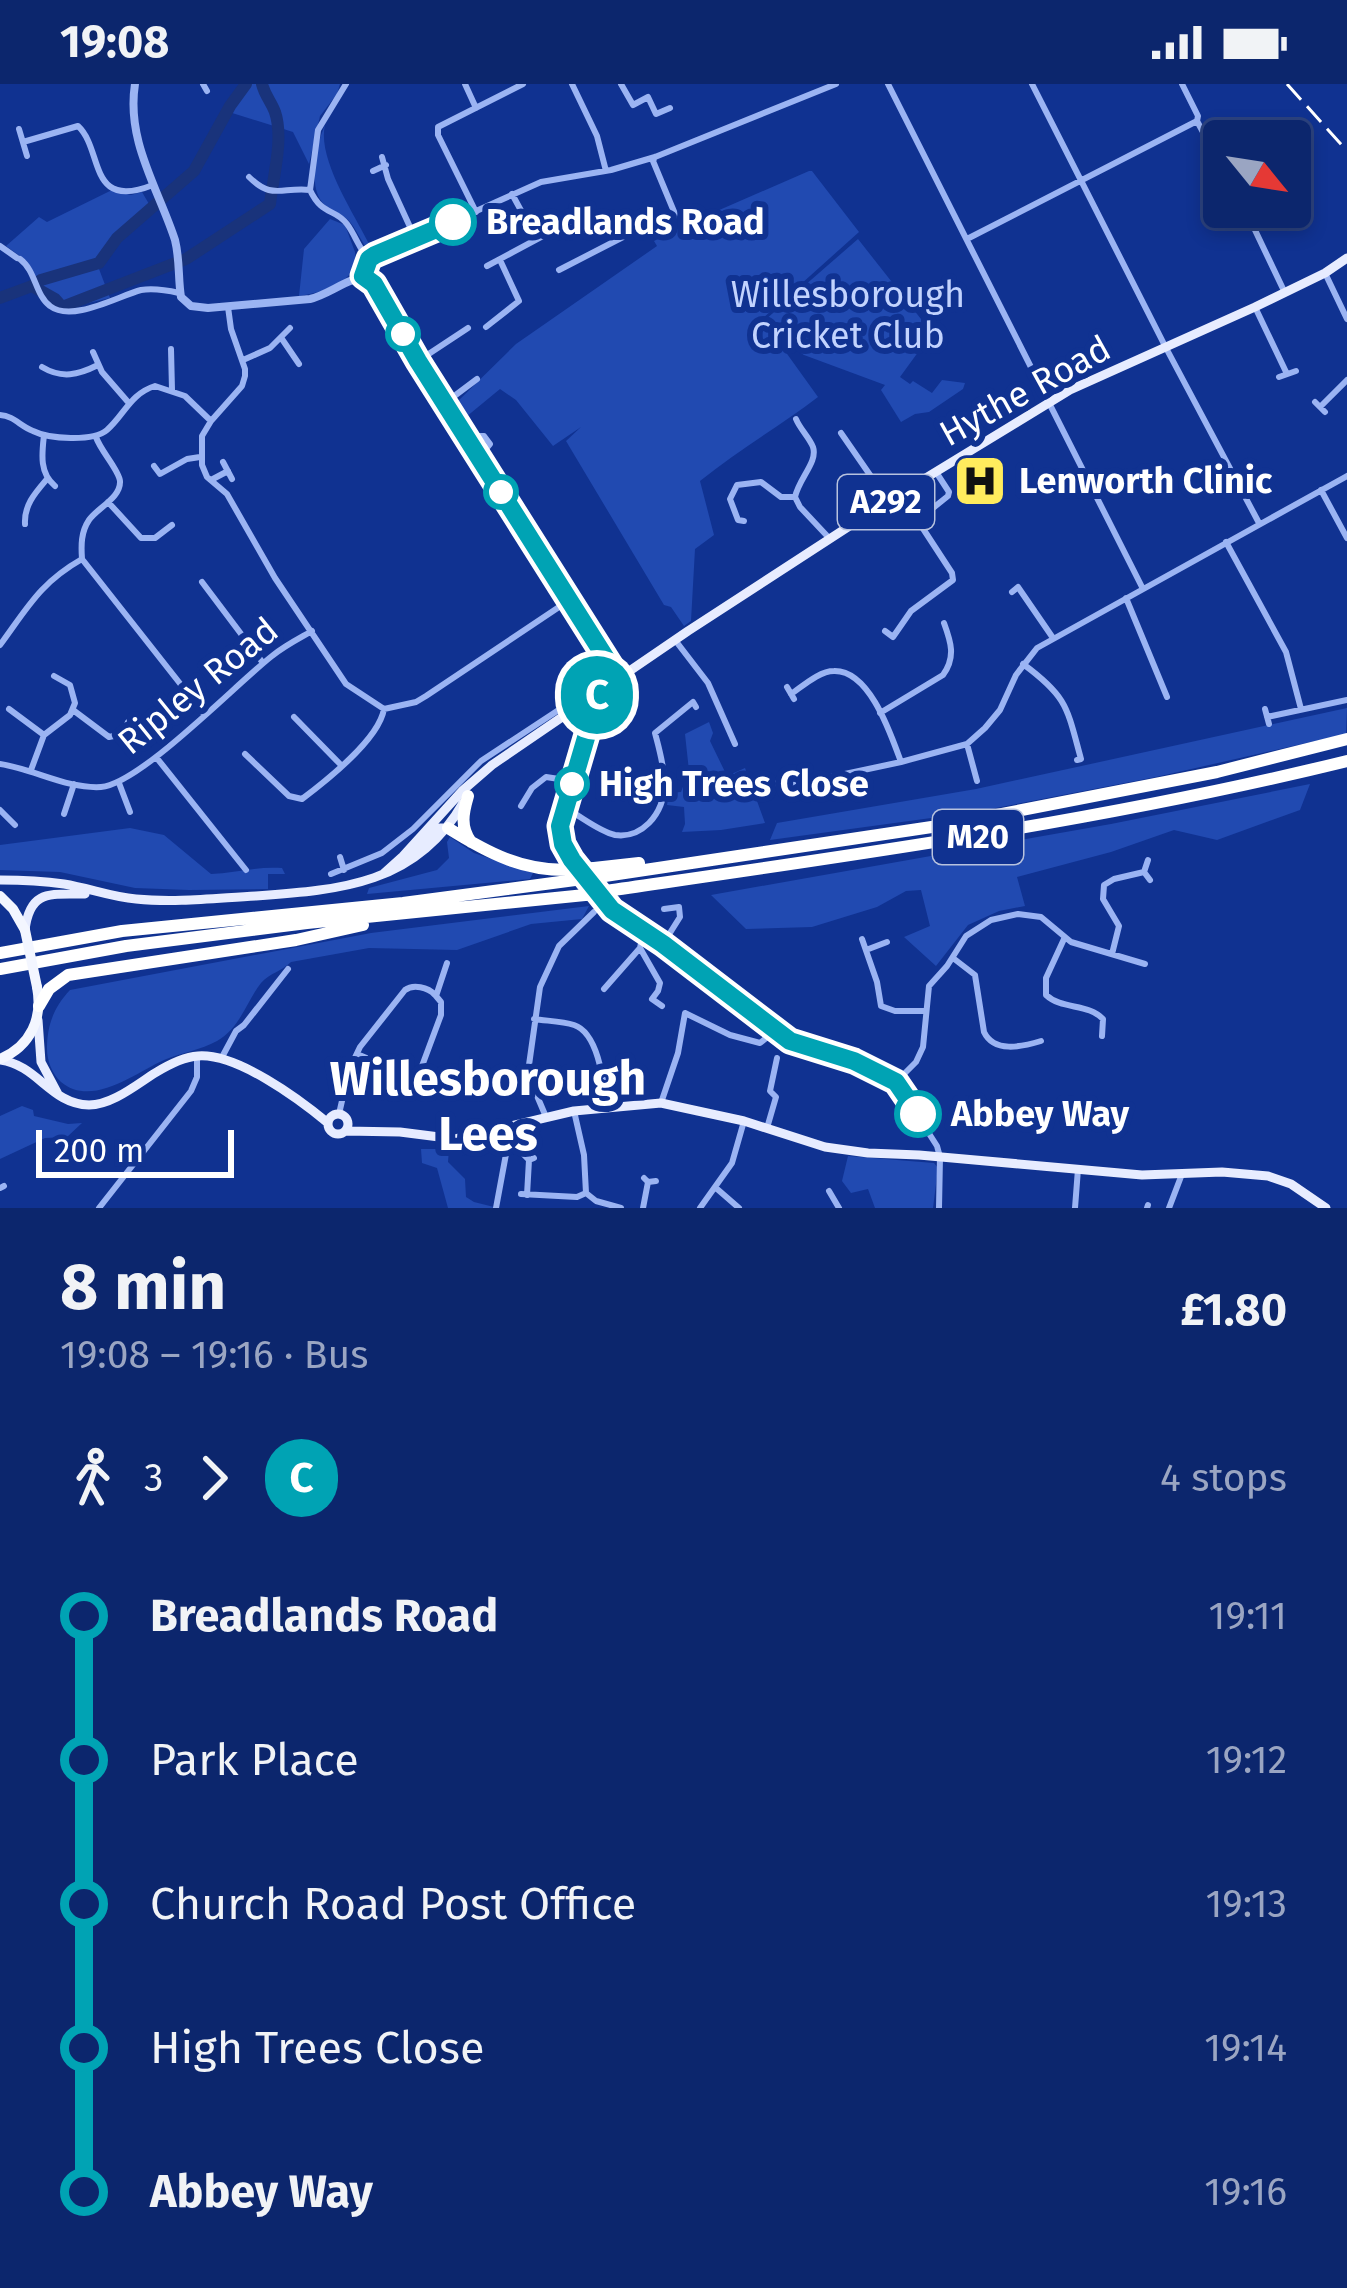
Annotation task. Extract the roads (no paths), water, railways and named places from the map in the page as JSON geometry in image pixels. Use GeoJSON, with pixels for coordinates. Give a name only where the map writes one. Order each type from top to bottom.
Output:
{"type":"FeatureCollection","features":[{"type":"Feature","properties":{"kind":"highway","name":"M20"},"geometry":{"type":"LineString","coordinates":[[0,953],[122,931],[403,903],[945,825],[1217,772],[1347,739]]}},
{"type":"Feature","properties":{"kind":"highway","name":"M20"},"geometry":{"type":"LineString","coordinates":[[0,969],[127,946],[585,895],[605,897],[963,840],[1347,761]]}},
{"type":"Feature","properties":{"kind":"highway"},"geometry":{"type":"LineString","coordinates":[[467,796],[464,826],[472,843]]}},
{"type":"Feature","properties":{"kind":"highway","name":"M20"},"geometry":{"type":"LineString","coordinates":[[448,828],[516,865],[573,875]]}},
{"type":"Feature","properties":{"kind":"highway"},"geometry":{"type":"LineString","coordinates":[[0,896],[26,930],[39,1010],[27,1039],[0,1060]]}},
{"type":"Feature","properties":{"kind":"highway","name":"M20"},"geometry":{"type":"LineString","coordinates":[[39,1010],[50,989],[68,975],[296,940],[417,913]]}},
{"type":"Feature","properties":{"kind":"main road","name":"Hythe Road"},"geometry":{"type":"LineString","coordinates":[[383,874],[474,774],[888,501],[1047,403],[1285,293],[1347,258]]}},
{"type":"Feature","properties":{"kind":"main road","name":"Hythe Road"},"geometry":{"type":"LineString","coordinates":[[26,930],[28,914],[41,897],[56,893],[164,901],[237,897],[335,889],[383,874],[414,860],[448,828],[474,774]]}},
{"type":"Feature","properties":{"kind":"main road"},"geometry":{"type":"LineString","coordinates":[[404,856],[440,828],[448,828]]}},
{"type":"Feature","properties":{"kind":"main road","name":"Hythe Road"},"geometry":{"type":"LineString","coordinates":[[0,880],[68,884],[97,893]]}},
{"type":"Feature","properties":{"kind":"main road"},"geometry":{"type":"LineString","coordinates":[[39,1010],[41,1062],[58,1094]]}},
{"type":"Feature","properties":{"kind":"main road"},"geometry":{"type":"LineString","coordinates":[[0,1060],[26,1068],[46,1088],[78,1103],[100,1103],[170,1064],[197,1056],[221,1059],[313,1112],[379,1134]]}},
{"type":"Feature","properties":{"kind":"main road"},"geometry":{"type":"LineString","coordinates":[[336,1118],[334,1134],[400,1132],[455,1139],[574,1111],[662,1103],[850,1151],[1142,1175],[1222,1172],[1268,1176],[1292,1184],[1327,1208]]}},
{"type":"Feature","properties":{"kind":"main road"},"geometry":{"type":"LineString","coordinates":[[336,1118],[349,1123],[346,1132]]}},
{"type":"Feature","properties":{"kind":"street"},"geometry":{"type":"LineString","coordinates":[[136,84],[135,133],[178,254],[179,293],[190,306],[208,308],[325,296],[363,276],[369,259],[377,254],[512,194],[553,179],[655,157],[836,84]]}},
{"type":"Feature","properties":{"kind":"street"},"geometry":{"type":"LineString","coordinates":[[346,84],[318,130],[310,190],[324,210],[347,224],[369,259]]}},
{"type":"Feature","properties":{"kind":"street"},"geometry":{"type":"LineString","coordinates":[[465,84],[476,108]]}},
{"type":"Feature","properties":{"kind":"street"},"geometry":{"type":"LineString","coordinates":[[476,212],[437,131],[442,123],[523,84]]}},
{"type":"Feature","properties":{"kind":"street"},"geometry":{"type":"LineString","coordinates":[[572,84],[597,136],[606,171]]}},
{"type":"Feature","properties":{"kind":"street"},"geometry":{"type":"LineString","coordinates":[[621,84],[633,105],[648,97],[656,114],[670,108]]}},
{"type":"Feature","properties":{"kind":"street"},"geometry":{"type":"LineString","coordinates":[[888,84],[1143,589]]}},
{"type":"Feature","properties":{"kind":"street"},"geometry":{"type":"LineString","coordinates":[[1032,84],[1259,523]]}},
{"type":"Feature","properties":{"kind":"street"},"geometry":{"type":"LineString","coordinates":[[967,239],[1196,122],[1198,116],[1182,84]]}},
{"type":"Feature","properties":{"kind":"street"},"geometry":{"type":"LineString","coordinates":[[1196,122],[1203,134]]}},
{"type":"Feature","properties":{"kind":"street"},"geometry":{"type":"LineString","coordinates":[[23,142],[77,126],[84,131],[99,173],[112,186],[131,192],[154,185]]}},
{"type":"Feature","properties":{"kind":"street"},"geometry":{"type":"LineString","coordinates":[[19,129],[27,156]]}},
{"type":"Feature","properties":{"kind":"street"},"geometry":{"type":"LineString","coordinates":[[559,270],[627,235],[671,222],[675,214],[655,157]]}},
{"type":"Feature","properties":{"kind":"street"},"geometry":{"type":"LineString","coordinates":[[373,171],[384,161],[416,240]]}},
{"type":"Feature","properties":{"kind":"street"},"geometry":{"type":"LineString","coordinates":[[249,177],[261,189],[310,190]]}},
{"type":"Feature","properties":{"kind":"street"},"geometry":{"type":"LineString","coordinates":[[512,194],[537,238]]}},
{"type":"Feature","properties":{"kind":"street"},"geometry":{"type":"LineString","coordinates":[[488,266],[584,214]]}},
{"type":"Feature","properties":{"kind":"street"},"geometry":{"type":"LineString","coordinates":[[1254,228],[1285,293]]}},
{"type":"Feature","properties":{"kind":"street"},"geometry":{"type":"LineString","coordinates":[[0,246],[27,265],[42,296],[56,309],[79,310],[144,290],[179,293]]}},
{"type":"Feature","properties":{"kind":"street"},"geometry":{"type":"LineString","coordinates":[[486,327],[519,301],[500,260]]}},
{"type":"Feature","properties":{"kind":"street"},"geometry":{"type":"LineString","coordinates":[[569,263],[574,272]]}},
{"type":"Feature","properties":{"kind":"street"},"geometry":{"type":"LineString","coordinates":[[1325,273],[1347,319]]}},
{"type":"Feature","properties":{"kind":"street"},"geometry":{"type":"LineString","coordinates":[[363,276],[374,284],[619,679]]}},
{"type":"Feature","properties":{"kind":"street"},"geometry":{"type":"LineString","coordinates":[[228,307],[230,329],[245,369],[242,386],[202,436],[200,457],[205,472],[226,494],[346,684],[384,709],[416,702],[568,601]]}},
{"type":"Feature","properties":{"kind":"street"},"geometry":{"type":"LineString","coordinates":[[1256,307],[1287,374]]}},
{"type":"Feature","properties":{"kind":"street"},"geometry":{"type":"LineString","coordinates":[[243,360],[265,352],[290,328]]}},
{"type":"Feature","properties":{"kind":"street"},"geometry":{"type":"LineString","coordinates":[[418,361],[468,328]]}},
{"type":"Feature","properties":{"kind":"street"},"geometry":{"type":"LineString","coordinates":[[281,339],[299,364]]}},
{"type":"Feature","properties":{"kind":"street"},"geometry":{"type":"LineString","coordinates":[[171,349],[172,390]]}},
{"type":"Feature","properties":{"kind":"street"},"geometry":{"type":"LineString","coordinates":[[93,352],[111,384],[128,402]]}},
{"type":"Feature","properties":{"kind":"street"},"geometry":{"type":"LineString","coordinates":[[42,368],[72,376],[98,365]]}},
{"type":"Feature","properties":{"kind":"street"},"geometry":{"type":"LineString","coordinates":[[49,383],[52,373]]}},
{"type":"Feature","properties":{"kind":"street"},"geometry":{"type":"LineString","coordinates":[[445,403],[477,379]]}},
{"type":"Feature","properties":{"kind":"street"},"geometry":{"type":"LineString","coordinates":[[1320,407],[1347,380]]}},
{"type":"Feature","properties":{"kind":"street"},"geometry":{"type":"LineString","coordinates":[[0,415],[44,434],[95,437],[110,427],[128,402],[155,386],[185,396],[211,421]]}},
{"type":"Feature","properties":{"kind":"street"},"geometry":{"type":"LineString","coordinates":[[796,418],[814,455],[795,497],[830,539]]}},
{"type":"Feature","properties":{"kind":"street"},"geometry":{"type":"LineString","coordinates":[[841,433],[888,501]]}},
{"type":"Feature","properties":{"kind":"street"},"geometry":{"type":"LineString","coordinates":[[44,434],[46,479],[55,486]]}},
{"type":"Feature","properties":{"kind":"street"},"geometry":{"type":"LineString","coordinates":[[468,436],[477,434],[489,440],[480,456]]}},
{"type":"Feature","properties":{"kind":"street"},"geometry":{"type":"LineString","coordinates":[[95,437],[120,477],[118,489],[85,527],[82,559],[204,715]]}},
{"type":"Feature","properties":{"kind":"street"},"geometry":{"type":"LineString","coordinates":[[154,466],[160,475],[200,457]]}},
{"type":"Feature","properties":{"kind":"street"},"geometry":{"type":"LineString","coordinates":[[211,480],[230,474],[223,462]]}},
{"type":"Feature","properties":{"kind":"street"},"geometry":{"type":"LineString","coordinates":[[885,631],[893,637],[910,611],[953,580],[920,524],[923,516],[949,496],[936,472]]}},
{"type":"Feature","properties":{"kind":"street"},"geometry":{"type":"LineString","coordinates":[[778,782],[779,788],[967,744],[990,724],[1036,648],[1347,476]]}},
{"type":"Feature","properties":{"kind":"street"},"geometry":{"type":"LineString","coordinates":[[25,524],[20,514],[46,479]]}},
{"type":"Feature","properties":{"kind":"street"},"geometry":{"type":"LineString","coordinates":[[738,522],[730,499],[737,485],[761,482],[781,497],[795,497]]}},
{"type":"Feature","properties":{"kind":"street"},"geometry":{"type":"LineString","coordinates":[[1321,490],[1347,538]]}},
{"type":"Feature","properties":{"kind":"street"},"geometry":{"type":"LineString","coordinates":[[108,502],[141,538],[155,538],[170,526],[162,520]]}},
{"type":"Feature","properties":{"kind":"street"},"geometry":{"type":"LineString","coordinates":[[1226,542],[1286,652],[1301,709]]}},
{"type":"Feature","properties":{"kind":"street"},"geometry":{"type":"LineString","coordinates":[[0,645],[52,578],[82,559]]}},
{"type":"Feature","properties":{"kind":"street"},"geometry":{"type":"LineString","coordinates":[[52,578],[58,586]]}},
{"type":"Feature","properties":{"kind":"street"},"geometry":{"type":"LineString","coordinates":[[202,582],[263,663]]}},
{"type":"Feature","properties":{"kind":"street"},"geometry":{"type":"LineString","coordinates":[[1012,592],[1018,587],[1025,594],[1053,638]]}},
{"type":"Feature","properties":{"kind":"street"},"geometry":{"type":"LineString","coordinates":[[1126,598],[1167,697]]}},
{"type":"Feature","properties":{"kind":"street"},"geometry":{"type":"LineString","coordinates":[[880,712],[949,667],[953,650],[944,623]]}},
{"type":"Feature","properties":{"kind":"street","name":"Ripley Road"},"geometry":{"type":"LineString","coordinates":[[0,764],[74,784],[119,783],[156,757],[263,663],[311,631]]}},
{"type":"Feature","properties":{"kind":"street"},"geometry":{"type":"LineString","coordinates":[[675,640],[708,682],[735,744]]}},
{"type":"Feature","properties":{"kind":"street"},"geometry":{"type":"LineString","coordinates":[[1023,664],[1061,696],[1072,723],[1081,759],[1077,760]]}},
{"type":"Feature","properties":{"kind":"street"},"geometry":{"type":"LineString","coordinates":[[65,680],[70,671]]}},
{"type":"Feature","properties":{"kind":"street"},"geometry":{"type":"LineString","coordinates":[[791,693],[826,672],[842,671],[862,684],[892,735],[901,762]]}},
{"type":"Feature","properties":{"kind":"street"},"geometry":{"type":"LineString","coordinates":[[31,770],[44,736],[73,710],[75,696],[65,680],[54,676]]}},
{"type":"Feature","properties":{"kind":"street","name":"Hythe Road"},"geometry":{"type":"LineString","coordinates":[[562,713],[602,676]]}},
{"type":"Feature","properties":{"kind":"street"},"geometry":{"type":"LineString","coordinates":[[591,699],[595,707],[560,826],[572,860],[643,933],[791,1042],[854,1061],[894,1080],[937,1146],[939,1208]]}},
{"type":"Feature","properties":{"kind":"street"},"geometry":{"type":"LineString","coordinates":[[1267,716],[1347,700]]}},
{"type":"Feature","properties":{"kind":"street"},"geometry":{"type":"LineString","coordinates":[[565,808],[607,832],[624,835],[642,830],[665,791],[655,733],[693,702],[696,707]]}},
{"type":"Feature","properties":{"kind":"street"},"geometry":{"type":"LineString","coordinates":[[22,704],[12,711],[44,736]]}},
{"type":"Feature","properties":{"kind":"street"},"geometry":{"type":"LineString","coordinates":[[245,754],[250,767],[289,796],[305,798],[372,736],[384,709]]}},
{"type":"Feature","properties":{"kind":"street"},"geometry":{"type":"LineString","coordinates":[[73,710],[105,736],[123,734]]}},
{"type":"Feature","properties":{"kind":"street"},"geometry":{"type":"LineString","coordinates":[[294,717],[298,729],[341,765]]}},
{"type":"Feature","properties":{"kind":"street"},"geometry":{"type":"LineString","coordinates":[[123,734],[128,722]]}},
{"type":"Feature","properties":{"kind":"street"},"geometry":{"type":"LineString","coordinates":[[123,734],[130,741]]}},
{"type":"Feature","properties":{"kind":"street"},"geometry":{"type":"LineString","coordinates":[[967,744],[977,781]]}},
{"type":"Feature","properties":{"kind":"street"},"geometry":{"type":"LineString","coordinates":[[156,757],[235,864],[246,870]]}},
{"type":"Feature","properties":{"kind":"street","name":"Hythe Road"},"geometry":{"type":"LineString","coordinates":[[332,874],[382,853],[474,774]]}},
{"type":"Feature","properties":{"kind":"street"},"geometry":{"type":"LineString","coordinates":[[521,806],[546,776],[572,785]]}},
{"type":"Feature","properties":{"kind":"street","name":"Ripley Road"},"geometry":{"type":"LineString","coordinates":[[119,783],[130,812]]}},
{"type":"Feature","properties":{"kind":"street"},"geometry":{"type":"LineString","coordinates":[[64,814],[63,804],[74,784]]}},
{"type":"Feature","properties":{"kind":"street","name":"Ripley Road"},"geometry":{"type":"LineString","coordinates":[[116,806],[126,802]]}},
{"type":"Feature","properties":{"kind":"street"},"geometry":{"type":"LineString","coordinates":[[660,806],[670,810]]}},
{"type":"Feature","properties":{"kind":"street"},"geometry":{"type":"LineString","coordinates":[[0,810],[12,822],[17,809]]}},
{"type":"Feature","properties":{"kind":"street"},"geometry":{"type":"LineString","coordinates":[[340,857],[344,870]]}},
{"type":"Feature","properties":{"kind":"street"},"geometry":{"type":"LineString","coordinates":[[1112,954],[1119,926],[1103,899],[1104,886],[1114,879],[1147,876],[1148,860]]}},
{"type":"Feature","properties":{"kind":"street"},"geometry":{"type":"LineString","coordinates":[[663,944],[680,917],[679,907],[664,909]]}},
{"type":"Feature","properties":{"kind":"street"},"geometry":{"type":"LineString","coordinates":[[546,1117],[529,1065],[540,987],[565,939],[594,912]]}},
{"type":"Feature","properties":{"kind":"street"},"geometry":{"type":"LineString","coordinates":[[894,1080],[916,1062],[922,1050],[926,994],[934,980],[973,930],[991,920],[1018,914],[1048,921],[1064,939],[1145,964]]}},
{"type":"Feature","properties":{"kind":"street"},"geometry":{"type":"LineString","coordinates":[[604,989],[640,948],[643,933]]}},
{"type":"Feature","properties":{"kind":"street"},"geometry":{"type":"LineString","coordinates":[[862,939],[881,1006],[926,1011]]}},
{"type":"Feature","properties":{"kind":"street"},"geometry":{"type":"LineString","coordinates":[[1064,939],[1046,978],[1046,995],[1054,1002],[1108,1018],[1102,1036]]}},
{"type":"Feature","properties":{"kind":"street"},"geometry":{"type":"LineString","coordinates":[[866,950],[887,942]]}},
{"type":"Feature","properties":{"kind":"street"},"geometry":{"type":"LineString","coordinates":[[640,948],[659,982],[652,999],[662,1006]]}},
{"type":"Feature","properties":{"kind":"street"},"geometry":{"type":"LineString","coordinates":[[953,958],[975,975],[985,1037],[1027,1050],[1041,1042]]}},
{"type":"Feature","properties":{"kind":"street"},"geometry":{"type":"LineString","coordinates":[[1128,969],[1131,959]]}},
{"type":"Feature","properties":{"kind":"street"},"geometry":{"type":"LineString","coordinates":[[436,996],[447,963]]}},
{"type":"Feature","properties":{"kind":"street"},"geometry":{"type":"LineString","coordinates":[[221,1059],[236,1031],[288,969]]}},
{"type":"Feature","properties":{"kind":"street"},"geometry":{"type":"LineString","coordinates":[[926,974],[934,980]]}},
{"type":"Feature","properties":{"kind":"street"},"geometry":{"type":"LineString","coordinates":[[336,1118],[357,1054],[410,987],[436,996],[442,1008],[418,1076],[357,1054]]}},
{"type":"Feature","properties":{"kind":"street"},"geometry":{"type":"LineString","coordinates":[[1036,999],[1046,995]]}},
{"type":"Feature","properties":{"kind":"street"},"geometry":{"type":"LineString","coordinates":[[662,1103],[686,1013],[730,1035],[760,1043],[776,1031]]}},
{"type":"Feature","properties":{"kind":"street"},"geometry":{"type":"LineString","coordinates":[[533,1019],[585,1031],[603,1072],[607,1107]]}},
{"type":"Feature","properties":{"kind":"street"},"geometry":{"type":"LineString","coordinates":[[99,1208],[190,1091],[197,1077],[197,1056]]}},
{"type":"Feature","properties":{"kind":"street"},"geometry":{"type":"LineString","coordinates":[[766,1128],[776,1097],[770,1090],[777,1058]]}},
{"type":"Feature","properties":{"kind":"street"},"geometry":{"type":"LineString","coordinates":[[574,1111],[584,1153],[586,1193],[620,1208]]}},
{"type":"Feature","properties":{"kind":"street"},"geometry":{"type":"LineString","coordinates":[[700,1208],[732,1163],[744,1121]]}},
{"type":"Feature","properties":{"kind":"street"},"geometry":{"type":"LineString","coordinates":[[496,1208],[511,1127]]}},
{"type":"Feature","properties":{"kind":"street"},"geometry":{"type":"LineString","coordinates":[[529,1157],[524,1194],[577,1197],[586,1193]]}},
{"type":"Feature","properties":{"kind":"street"},"geometry":{"type":"LineString","coordinates":[[1075,1208],[1078,1169]]}},
{"type":"Feature","properties":{"kind":"street"},"geometry":{"type":"LineString","coordinates":[[1169,1208],[1182,1174]]}},
{"type":"Feature","properties":{"kind":"street"},"geometry":{"type":"LineString","coordinates":[[643,1208],[649,1180]]}},
{"type":"Feature","properties":{"kind":"street"},"geometry":{"type":"LineString","coordinates":[[716,1188],[737,1207]]}},
{"type":"Feature","properties":{"kind":"street"},"geometry":{"type":"LineString","coordinates":[[829,1191],[839,1208]]}},
{"type":"Feature","properties":{"kind":"waterway"},"geometry":{"type":"LineString","coordinates":[[0,298],[99,263],[117,238],[194,171],[246,84]]}},
{"type":"Feature","properties":{"kind":"waterway"},"geometry":{"type":"LineString","coordinates":[[32,286],[62,307],[186,259],[270,204],[278,134],[275,112],[262,84]]}},
{"type":"Feature","properties":{"kind":"railway"},"geometry":{"type":"LineString","coordinates":[[1287,84],[1347,151]]}},
{"type":"Feature","properties":{"kind":"place","name":"Breadlands Road"},"geometry":{"type":"Point","coordinates":[453,222]}},
{"type":"Feature","properties":{"kind":"place","name":"Lenworth Clinic"},"geometry":{"type":"Point","coordinates":[980,481]}},
{"type":"Feature","properties":{"kind":"place","name":"High Trees Close"},"geometry":{"type":"Point","coordinates":[572,784]}},
{"type":"Feature","properties":{"kind":"place","name":"Abbey Way"},"geometry":{"type":"Point","coordinates":[918,1114]}},
{"type":"Feature","properties":{"kind":"district","name":"Willesborough Lees"},"geometry":{"type":"Point","coordinates":[488,1106]}},
{"type":"Feature","properties":{"kind":"park label","name":"Willesborough Cricket Club"},"geometry":{"type":"Point","coordinates":[848,316]}}]}
